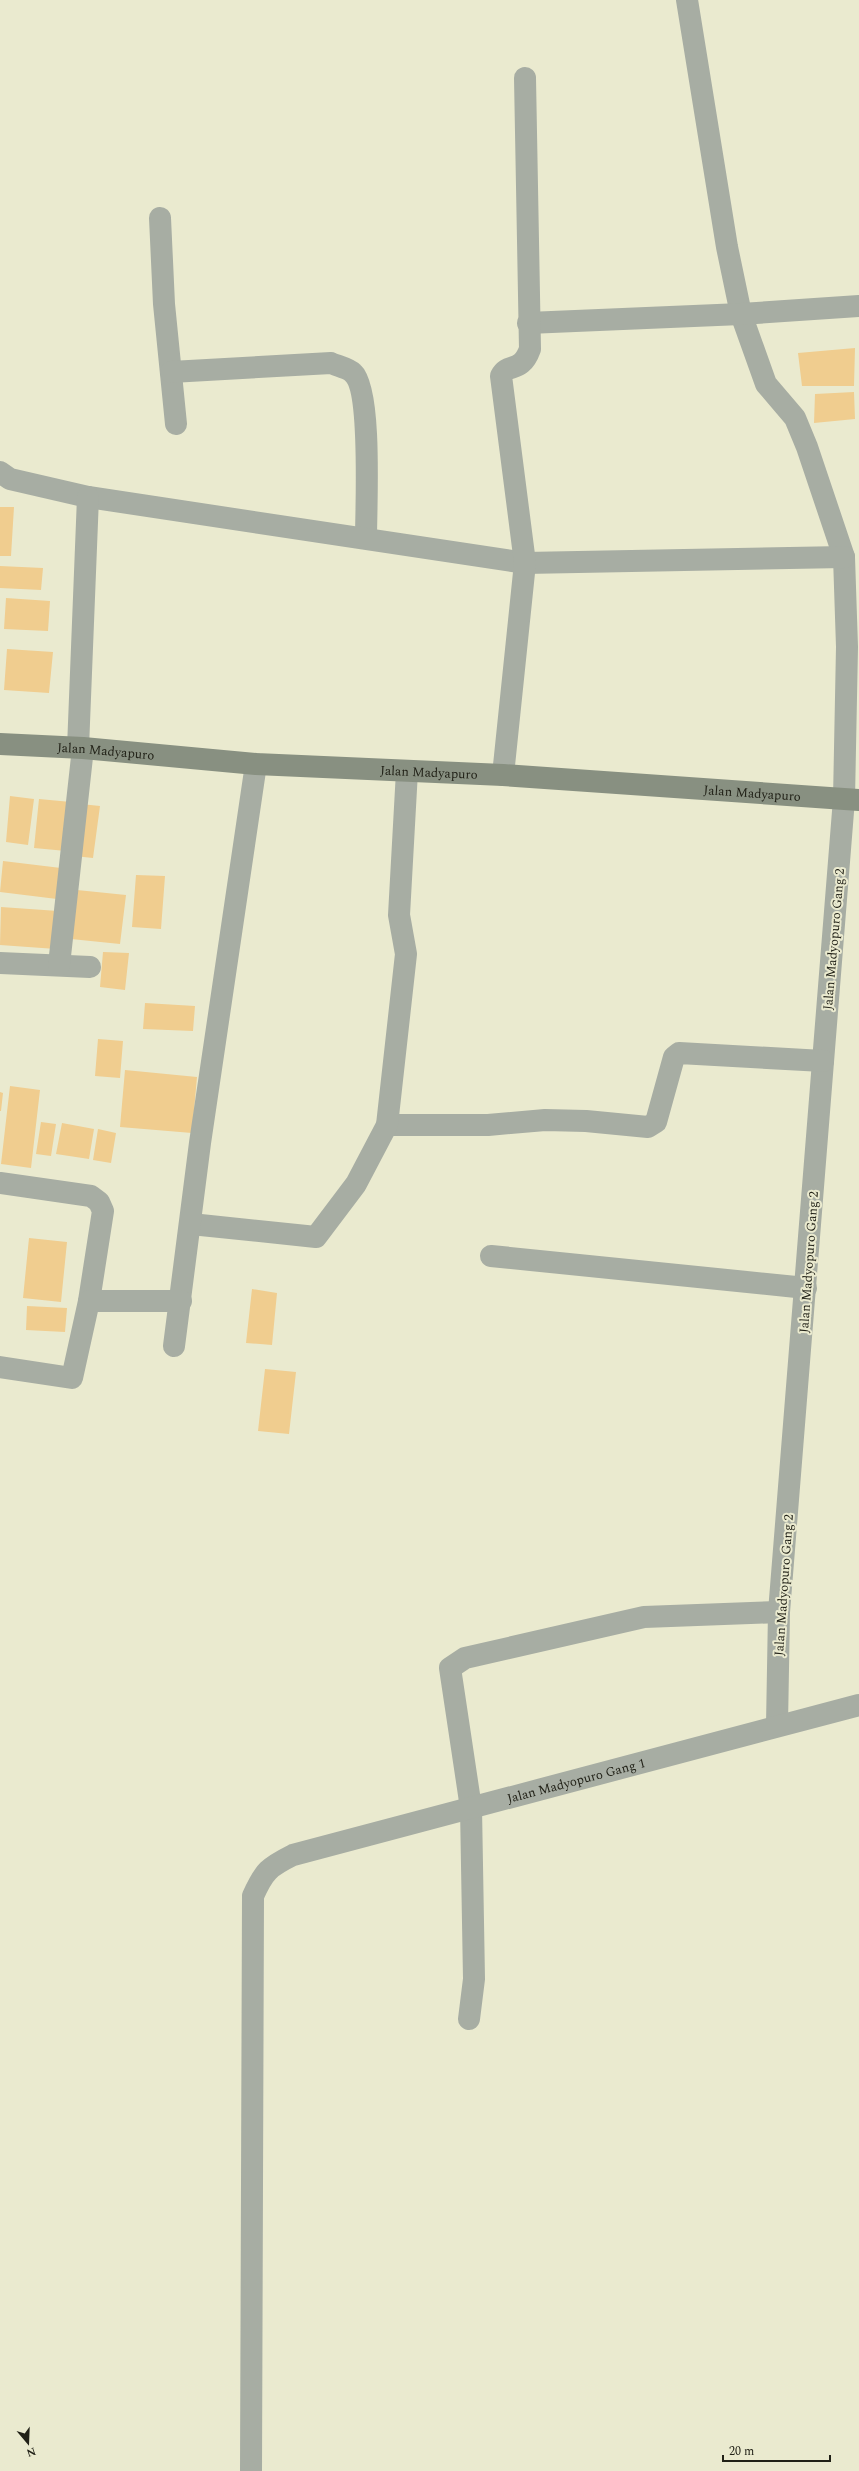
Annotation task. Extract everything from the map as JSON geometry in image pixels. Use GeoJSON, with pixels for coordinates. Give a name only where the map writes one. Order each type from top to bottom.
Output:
{"type":"FeatureCollection","features":[{"type":"Feature","properties":{"kind":"main road","name":"Jalan Madyapuro"},"geometry":{"type":"LineString","coordinates":[[0,744],[81,748],[256,764],[503,775],[852,799]]}},
{"type":"Feature","properties":{"kind":"street","name":"Jalan Madyopuro Gang 2"},"geometry":{"type":"LineString","coordinates":[[687,0],[726,240],[741,314],[766,384],[795,418],[807,447],[844,557],[852,799],[823,1061],[779,1612],[776,1725]]}},
{"type":"Feature","properties":{"kind":"street"},"geometry":{"type":"LineString","coordinates":[[503,775],[525,563],[501,376],[507,369],[520,365],[526,360],[530,349],[528,322],[525,78]]}},
{"type":"Feature","properties":{"kind":"street"},"geometry":{"type":"LineString","coordinates":[[160,218],[164,304],[176,424]]}},
{"type":"Feature","properties":{"kind":"street"},"geometry":{"type":"LineString","coordinates":[[528,322],[741,314],[859,306]]}},
{"type":"Feature","properties":{"kind":"street"},"geometry":{"type":"LineString","coordinates":[[171,372],[331,363],[353,372],[360,384],[366,427],[366,538]]}},
{"type":"Feature","properties":{"kind":"street"},"geometry":{"type":"LineString","coordinates":[[0,472],[10,478],[88,497],[525,563],[844,557]]}},
{"type":"Feature","properties":{"kind":"street"},"geometry":{"type":"LineString","coordinates":[[59,966],[81,748],[88,497]]}},
{"type":"Feature","properties":{"kind":"street"},"geometry":{"type":"LineString","coordinates":[[174,1346],[191,1224],[200,1143],[256,764]]}},
{"type":"Feature","properties":{"kind":"street"},"geometry":{"type":"LineString","coordinates":[[191,1224],[316,1237],[356,1184],[387,1125],[406,954],[399,915],[407,771]]}},
{"type":"Feature","properties":{"kind":"street"},"geometry":{"type":"LineString","coordinates":[[0,963],[90,967]]}},
{"type":"Feature","properties":{"kind":"street"},"geometry":{"type":"LineString","coordinates":[[387,1125],[488,1125],[544,1120],[586,1121],[648,1127],[656,1122],[674,1057],[679,1053],[823,1061]]}},
{"type":"Feature","properties":{"kind":"street"},"geometry":{"type":"LineString","coordinates":[[0,1184],[91,1196],[99,1202],[103,1211],[89,1301],[72,1378],[0,1367]]}},
{"type":"Feature","properties":{"kind":"street"},"geometry":{"type":"LineString","coordinates":[[491,1256],[806,1288]]}},
{"type":"Feature","properties":{"kind":"street"},"geometry":{"type":"LineString","coordinates":[[89,1301],[181,1301]]}},
{"type":"Feature","properties":{"kind":"street"},"geometry":{"type":"LineString","coordinates":[[469,2019],[474,1979],[471,1808],[450,1668],[465,1658],[644,1617],[779,1612]]}},
{"type":"Feature","properties":{"kind":"street","name":"Jalan Madyopuro Gang 1"},"geometry":{"type":"LineString","coordinates":[[251,2471],[252,1896],[262,1876],[270,1866],[293,1855],[776,1725],[859,1705]]}},
{"type":"Feature","properties":{"kind":"building"},"geometry":{"type":"Polygon","coordinates":[[[855,348],[854,386],[802,386],[798,353],[855,348]]]}},
{"type":"Feature","properties":{"kind":"building"},"geometry":{"type":"Polygon","coordinates":[[[854,392],[855,419],[814,423],[815,394],[854,392]]]}},
{"type":"Feature","properties":{"kind":"building"},"geometry":{"type":"Polygon","coordinates":[[[0,507],[14,507],[11,556],[0,556],[0,507]]]}},
{"type":"Feature","properties":{"kind":"building"},"geometry":{"type":"Polygon","coordinates":[[[0,566],[43,568],[41,590],[0,588],[0,566]]]}},
{"type":"Feature","properties":{"kind":"building"},"geometry":{"type":"Polygon","coordinates":[[[6,598],[50,601],[48,631],[4,629],[6,598]]]}},
{"type":"Feature","properties":{"kind":"building"},"geometry":{"type":"Polygon","coordinates":[[[7,649],[53,652],[49,693],[4,690],[7,649]]]}},
{"type":"Feature","properties":{"kind":"building"},"geometry":{"type":"Polygon","coordinates":[[[10,796],[34,799],[28,845],[6,842],[10,796]]]}},
{"type":"Feature","properties":{"kind":"building"},"geometry":{"type":"Polygon","coordinates":[[[39,799],[71,802],[66,851],[34,848],[39,799]]]}},
{"type":"Feature","properties":{"kind":"building"},"geometry":{"type":"Polygon","coordinates":[[[81,804],[100,806],[93,858],[74,856],[81,804]]]}},
{"type":"Feature","properties":{"kind":"building"},"geometry":{"type":"Polygon","coordinates":[[[3,861],[61,868],[57,899],[0,892],[3,861]]]}},
{"type":"Feature","properties":{"kind":"building"},"geometry":{"type":"Polygon","coordinates":[[[136,875],[165,876],[161,929],[132,927],[136,875]]]}},
{"type":"Feature","properties":{"kind":"building"},"geometry":{"type":"Polygon","coordinates":[[[77,890],[126,895],[120,944],[71,939],[77,890]]]}},
{"type":"Feature","properties":{"kind":"building"},"geometry":{"type":"Polygon","coordinates":[[[1,907],[58,911],[56,949],[0,945],[1,907]]]}},
{"type":"Feature","properties":{"kind":"building"},"geometry":{"type":"Polygon","coordinates":[[[103,952],[129,953],[125,990],[100,987],[103,952]]]}},
{"type":"Feature","properties":{"kind":"building"},"geometry":{"type":"Polygon","coordinates":[[[145,1003],[195,1006],[193,1031],[143,1029],[145,1003]]]}},
{"type":"Feature","properties":{"kind":"building"},"geometry":{"type":"Polygon","coordinates":[[[98,1039],[123,1041],[120,1078],[95,1076],[98,1039]]]}},
{"type":"Feature","properties":{"kind":"building"},"geometry":{"type":"Polygon","coordinates":[[[125,1070],[197,1077],[192,1133],[120,1127],[125,1070]]]}},
{"type":"Feature","properties":{"kind":"building"},"geometry":{"type":"Polygon","coordinates":[[[10,1086],[40,1090],[31,1168],[1,1164],[10,1086]]]}},
{"type":"Feature","properties":{"kind":"building"},"geometry":{"type":"Polygon","coordinates":[[[0,1092],[3,1093],[1,1111],[0,1111],[0,1092]]]}},
{"type":"Feature","properties":{"kind":"building"},"geometry":{"type":"Polygon","coordinates":[[[41,1122],[56,1124],[51,1156],[36,1154],[41,1122]]]}},
{"type":"Feature","properties":{"kind":"building"},"geometry":{"type":"Polygon","coordinates":[[[62,1123],[94,1129],[89,1159],[56,1154],[62,1123]]]}},
{"type":"Feature","properties":{"kind":"building"},"geometry":{"type":"Polygon","coordinates":[[[98,1129],[116,1133],[111,1163],[93,1160],[98,1129]]]}},
{"type":"Feature","properties":{"kind":"building"},"geometry":{"type":"Polygon","coordinates":[[[29,1238],[67,1242],[61,1302],[23,1298],[29,1238]]]}},
{"type":"Feature","properties":{"kind":"building"},"geometry":{"type":"Polygon","coordinates":[[[252,1289],[277,1293],[272,1345],[246,1343],[252,1289]]]}},
{"type":"Feature","properties":{"kind":"building"},"geometry":{"type":"Polygon","coordinates":[[[27,1306],[67,1308],[65,1332],[26,1330],[27,1306]]]}},
{"type":"Feature","properties":{"kind":"building"},"geometry":{"type":"Polygon","coordinates":[[[265,1369],[296,1372],[289,1434],[258,1431],[265,1369]]]}}]}
